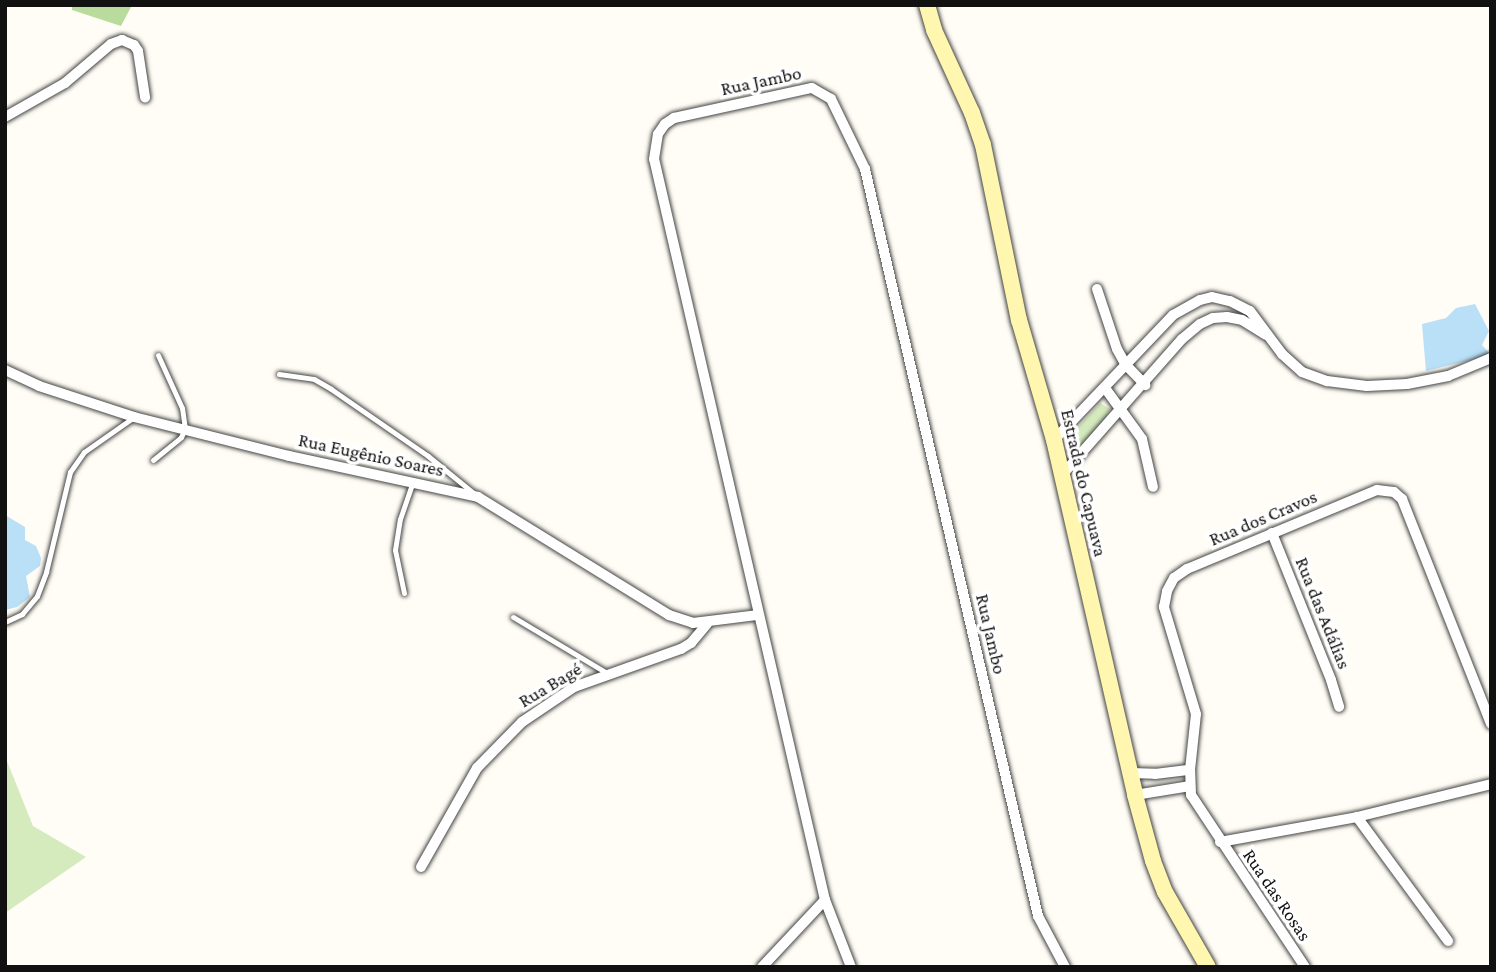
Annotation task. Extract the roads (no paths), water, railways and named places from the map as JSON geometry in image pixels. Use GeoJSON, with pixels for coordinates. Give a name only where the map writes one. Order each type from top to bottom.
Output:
{"type":"FeatureCollection","features":[{"type":"Feature","properties":{"kind":"main road","name":"Estrada do Capuava"},"geometry":{"type":"LineString","coordinates":[[927,5],[934,30],[972,113],[983,145],[1019,320],[1054,440],[1135,795],[1165,892],[1208,967]]}},
{"type":"Feature","properties":{"kind":"street"},"geometry":{"type":"LineString","coordinates":[[5,117],[65,83],[111,44],[121,40],[134,45],[138,51],[145,97]]}},
{"type":"Feature","properties":{"kind":"street","name":"Rua Jambo"},"geometry":{"type":"LineString","coordinates":[[851,967],[825,900],[757,615],[654,159],[655,146],[665,124],[674,118],[812,88],[831,99],[865,169],[1038,916],[1065,967]]}},
{"type":"Feature","properties":{"kind":"street"},"geometry":{"type":"LineString","coordinates":[[1097,289],[1112,340],[1126,365],[1145,385]]}},
{"type":"Feature","properties":{"kind":"street"},"geometry":{"type":"LineString","coordinates":[[1054,440],[1174,314],[1200,300],[1212,297],[1240,305],[1250,311],[1268,337],[1302,372],[1327,381],[1367,386],[1407,384],[1448,376],[1491,358]]}},
{"type":"Feature","properties":{"kind":"street"},"geometry":{"type":"LineString","coordinates":[[1062,475],[1145,385],[1182,339],[1213,318],[1242,320],[1268,337]]}},
{"type":"Feature","properties":{"kind":"street"},"geometry":{"type":"LineString","coordinates":[[1143,348],[1160,366]]}},
{"type":"Feature","properties":{"kind":"street","name":"Rua Eugênio Soares"},"geometry":{"type":"LineString","coordinates":[[5,370],[39,386],[134,417],[289,456],[478,497],[669,615],[692,623],[707,624]]}},
{"type":"Feature","properties":{"kind":"street"},"geometry":{"type":"LineString","coordinates":[[1105,388],[1123,409],[1142,439],[1153,488]]}},
{"type":"Feature","properties":{"kind":"street","name":"Rua dos Cravos"},"geometry":{"type":"LineString","coordinates":[[1220,842],[1195,806],[1190,786],[1196,714],[1164,607],[1167,591],[1174,578],[1187,569],[1377,489],[1394,492],[1402,499],[1491,724]]}},
{"type":"Feature","properties":{"kind":"street","name":"Rua das Adálias"},"geometry":{"type":"LineString","coordinates":[[1272,533],[1331,680],[1339,707]]}},
{"type":"Feature","properties":{"kind":"street"},"geometry":{"type":"LineString","coordinates":[[707,624],[757,615]]}},
{"type":"Feature","properties":{"kind":"street","name":"Rua Bagé"},"geometry":{"type":"LineString","coordinates":[[421,867],[477,768],[522,722],[574,687],[607,673],[681,649],[691,643],[707,624]]}},
{"type":"Feature","properties":{"kind":"street"},"geometry":{"type":"LineString","coordinates":[[1131,773],[1155,774],[1190,770]]}},
{"type":"Feature","properties":{"kind":"street"},"geometry":{"type":"LineString","coordinates":[[1220,842],[1357,817],[1491,784]]}},
{"type":"Feature","properties":{"kind":"street"},"geometry":{"type":"LineString","coordinates":[[1135,795],[1190,786]]}},
{"type":"Feature","properties":{"kind":"street"},"geometry":{"type":"LineString","coordinates":[[1357,817],[1448,942]]}},
{"type":"Feature","properties":{"kind":"street","name":"Rua das Rosas"},"geometry":{"type":"LineString","coordinates":[[1220,842],[1305,967]]}},
{"type":"Feature","properties":{"kind":"street"},"geometry":{"type":"LineString","coordinates":[[762,967],[825,900]]}},
{"type":"Feature","properties":{"kind":"lane"},"geometry":{"type":"LineString","coordinates":[[153,460],[181,437],[185,429],[182,408],[159,355]]}},
{"type":"Feature","properties":{"kind":"lane"},"geometry":{"type":"LineString","coordinates":[[279,374],[314,379],[331,388],[448,471],[478,497]]}},
{"type":"Feature","properties":{"kind":"lane"},"geometry":{"type":"LineString","coordinates":[[5,622],[22,614],[37,596],[46,572],[70,472],[85,452],[134,417]]}},
{"type":"Feature","properties":{"kind":"lane"},"geometry":{"type":"LineString","coordinates":[[404,593],[396,550],[400,519],[413,482]]}},
{"type":"Feature","properties":{"kind":"lane"},"geometry":{"type":"LineString","coordinates":[[513,617],[607,673]]}},
{"type":"Feature","properties":{"kind":"water"},"geometry":{"type":"Polygon","coordinates":[[[1475,304],[1489,331],[1482,345],[1491,355],[1426,371],[1422,324],[1446,318],[1456,308],[1475,304]]]}},
{"type":"Feature","properties":{"kind":"water"},"geometry":{"type":"Polygon","coordinates":[[[5,515],[25,527],[25,540],[36,546],[41,558],[40,566],[26,576],[30,597],[17,607],[5,610],[5,515]]]}}]}
